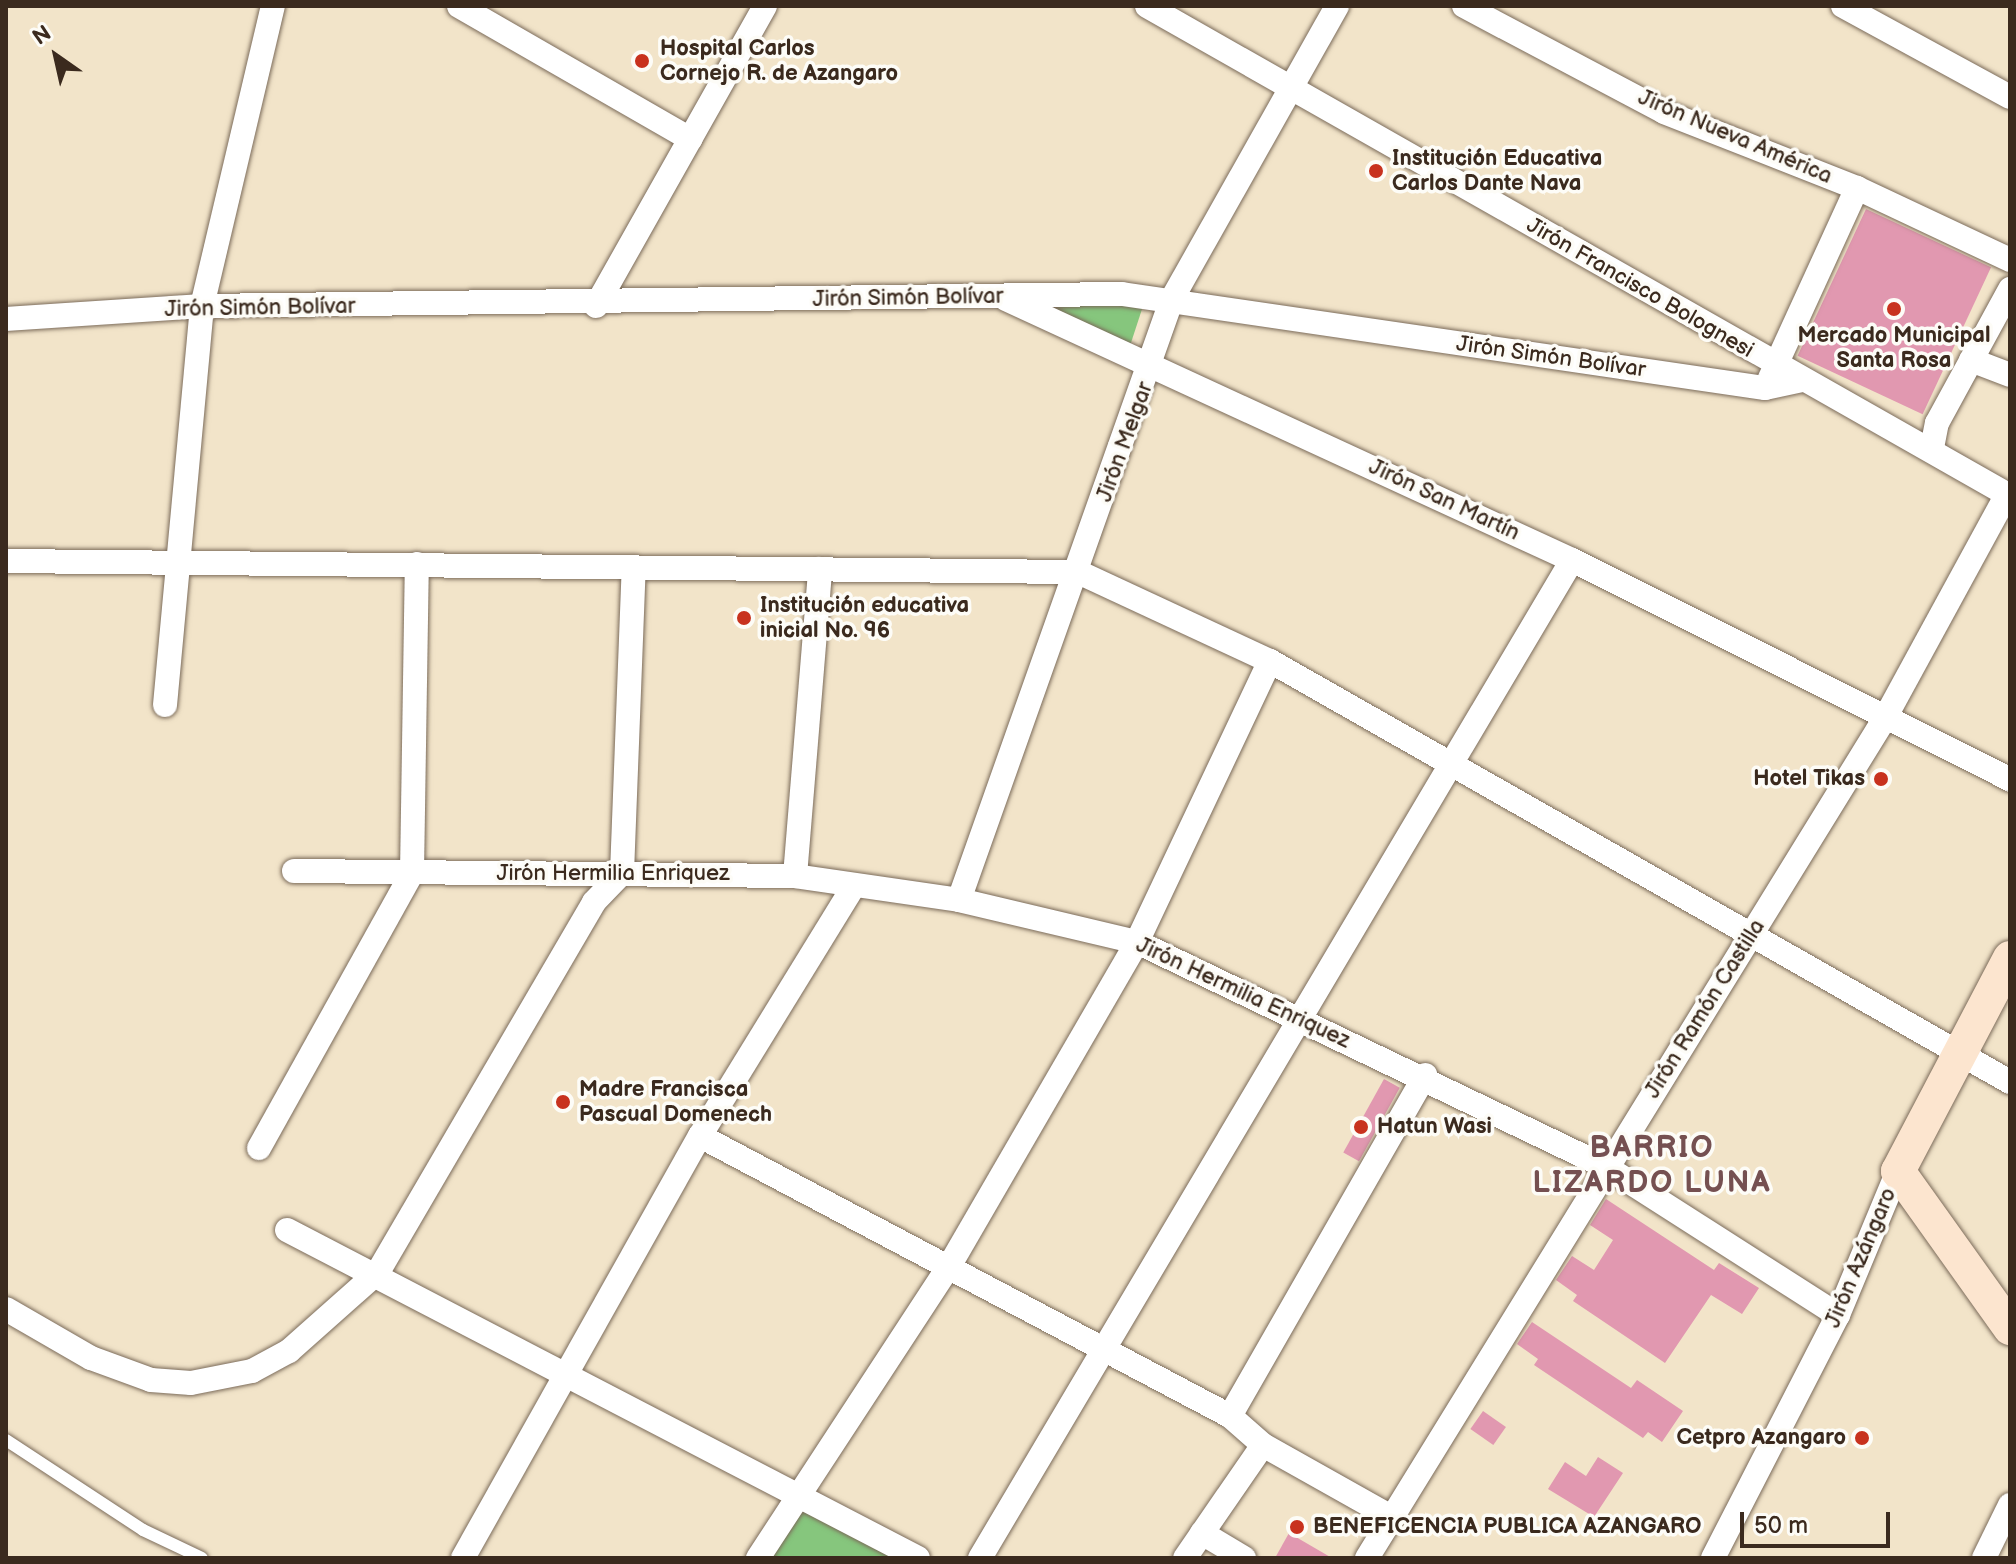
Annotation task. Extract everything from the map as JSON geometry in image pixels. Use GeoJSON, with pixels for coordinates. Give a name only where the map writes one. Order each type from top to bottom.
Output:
{"type":"FeatureCollection","features":[{"type":"Feature","properties":{"kind":"street"},"geometry":{"type":"LineString","coordinates":[[165,705],[182,562],[202,306],[273,6]]}},
{"type":"Feature","properties":{"kind":"street"},"geometry":{"type":"LineString","coordinates":[[459,6],[690,139]]}},
{"type":"Feature","properties":{"kind":"street"},"geometry":{"type":"LineString","coordinates":[[596,306],[765,6]]}},
{"type":"Feature","properties":{"kind":"street","name":"Jirón Francisco Bolognesi"},"geometry":{"type":"LineString","coordinates":[[1147,6],[1802,380],[2006,487]]}},
{"type":"Feature","properties":{"kind":"street","name":"Jirón Melgar"},"geometry":{"type":"LineString","coordinates":[[959,900],[1153,363],[1172,299],[1337,6]]}},
{"type":"Feature","properties":{"kind":"street","name":"Jirón Nueva América"},"geometry":{"type":"LineString","coordinates":[[1464,6],[1664,112],[1857,188],[2010,260]]}},
{"type":"Feature","properties":{"kind":"street"},"geometry":{"type":"LineString","coordinates":[[1843,6],[2010,97]]}},
{"type":"Feature","properties":{"kind":"street"},"geometry":{"type":"LineString","coordinates":[[1765,388],[1857,188]]}},
{"type":"Feature","properties":{"kind":"street"},"geometry":{"type":"LineString","coordinates":[[1932,448],[1937,423],[2010,289]]}},
{"type":"Feature","properties":{"kind":"street","name":"Jirón Simón Bolívar"},"geometry":{"type":"LineString","coordinates":[[6,319],[202,306],[596,306],[998,296],[1172,299],[1765,388],[1802,380]]}},
{"type":"Feature","properties":{"kind":"street","name":"Jirón San Martín"},"geometry":{"type":"LineString","coordinates":[[998,296],[1153,363],[1572,560],[2010,779]]}},
{"type":"Feature","properties":{"kind":"street"},"geometry":{"type":"LineString","coordinates":[[1971,360],[2010,375]]}},
{"type":"Feature","properties":{"kind":"street","name":"Jirón Ramón Castilla"},"geometry":{"type":"LineString","coordinates":[[1367,1558],[1885,718],[2006,487]]}},
{"type":"Feature","properties":{"kind":"street"},"geometry":{"type":"LineString","coordinates":[[980,1558],[1108,1352],[1455,765],[1572,560]]}},
{"type":"Feature","properties":{"kind":"street"},"geometry":{"type":"LineString","coordinates":[[6,561],[1078,572],[1270,661],[2010,1082]]}},
{"type":"Feature","properties":{"kind":"street"},"geometry":{"type":"LineString","coordinates":[[259,1148],[412,873],[417,564]]}},
{"type":"Feature","properties":{"kind":"street"},"geometry":{"type":"LineString","coordinates":[[6,1309],[91,1358],[151,1380],[191,1383],[252,1371],[289,1351],[378,1272],[594,902],[622,873],[634,567]]}},
{"type":"Feature","properties":{"kind":"street"},"geometry":{"type":"LineString","coordinates":[[795,876],[820,569]]}},
{"type":"Feature","properties":{"kind":"street"},"geometry":{"type":"LineString","coordinates":[[758,1558],[798,1491],[951,1263],[1137,942],[1270,661]]}},
{"type":"Feature","properties":{"kind":"street","name":"Jirón Hermilia Enriquez"},"geometry":{"type":"LineString","coordinates":[[294,871],[795,876],[853,887],[959,900],[1137,942],[1303,1023],[1425,1075],[1608,1168],[1838,1315]]}},
{"type":"Feature","properties":{"kind":"street"},"geometry":{"type":"LineString","coordinates":[[463,1558],[567,1381],[700,1136],[853,887]]}},
{"type":"Feature","properties":{"kind":"street","name":"Jirón Azángaro"},"geometry":{"type":"LineString","coordinates":[[1713,1558],[1838,1315],[1898,1171],[2010,958]]}},
{"type":"Feature","properties":{"kind":"street"},"geometry":{"type":"LineString","coordinates":[[1230,1416],[1425,1075]]}},
{"type":"Feature","properties":{"kind":"street"},"geometry":{"type":"LineString","coordinates":[[700,1136],[951,1263],[1108,1352],[1230,1416],[1263,1445],[1393,1518]]}},
{"type":"Feature","properties":{"kind":"street"},"geometry":{"type":"LineString","coordinates":[[1898,1171],[2010,1328]]}},
{"type":"Feature","properties":{"kind":"street"},"geometry":{"type":"LineString","coordinates":[[287,1230],[378,1272],[567,1381],[798,1491],[918,1558]]}},
{"type":"Feature","properties":{"kind":"street"},"geometry":{"type":"LineString","coordinates":[[1185,1558],[1263,1445]]}},
{"type":"Feature","properties":{"kind":"street"},"geometry":{"type":"LineString","coordinates":[[1984,1558],[2010,1505]]}},
{"type":"Feature","properties":{"kind":"street"},"geometry":{"type":"LineString","coordinates":[[1202,1533],[1244,1558]]}},
{"type":"Feature","properties":{"kind":"lane"},"geometry":{"type":"LineString","coordinates":[[6,1440],[143,1530],[202,1558]]}},
{"type":"Feature","properties":{"kind":"green space"},"geometry":{"type":"Polygon","coordinates":[[[1013,300],[1144,303],[1127,355],[1013,300]]]}},
{"type":"Feature","properties":{"kind":"green space"},"geometry":{"type":"Polygon","coordinates":[[[798,1491],[913,1558],[758,1558],[798,1491]]]}},
{"type":"Feature","properties":{"kind":"building","name":"Mercado Municipal Santa Rosa"},"geometry":{"type":"Polygon","coordinates":[[[1866,209],[1991,267],[1923,414],[1798,356],[1866,209]]]}},
{"type":"Feature","properties":{"kind":"building"},"geometry":{"type":"Polygon","coordinates":[[[1384,1079],[1400,1088],[1359,1161],[1343,1152],[1384,1079]]]}},
{"type":"Feature","properties":{"kind":"building"},"geometry":{"type":"Polygon","coordinates":[[[1606,1199],[1714,1270],[1719,1263],[1759,1288],[1742,1314],[1711,1295],[1665,1363],[1573,1301],[1577,1295],[1556,1280],[1572,1256],[1594,1270],[1613,1240],[1590,1225],[1606,1199]]]}},
{"type":"Feature","properties":{"kind":"building"},"geometry":{"type":"Polygon","coordinates":[[[1532,1322],[1631,1388],[1637,1380],[1683,1411],[1662,1442],[1648,1432],[1643,1438],[1534,1365],[1538,1359],[1517,1344],[1532,1322]]]}},
{"type":"Feature","properties":{"kind":"building"},"geometry":{"type":"Polygon","coordinates":[[[1483,1411],[1506,1427],[1493,1445],[1470,1429],[1483,1411]]]}},
{"type":"Feature","properties":{"kind":"building"},"geometry":{"type":"Polygon","coordinates":[[[1598,1457],[1623,1473],[1594,1517],[1548,1489],[1565,1462],[1586,1476],[1598,1457]]]}},
{"type":"Feature","properties":{"kind":"building"},"geometry":{"type":"Polygon","coordinates":[[[1289,1533],[1332,1558],[1275,1558],[1289,1533]]]}},
{"type":"Feature","properties":{"kind":"place","name":"Hospital Carlos Cornejo R. de Azangaro"},"geometry":{"type":"Point","coordinates":[642,61]}},
{"type":"Feature","properties":{"kind":"place","name":"Institución Educativa Carlos Dante Nava"},"geometry":{"type":"Point","coordinates":[1376,171]}},
{"type":"Feature","properties":{"kind":"place","name":"Mercado Municipal Santa Rosa"},"geometry":{"type":"Point","coordinates":[1894,309]}},
{"type":"Feature","properties":{"kind":"place","name":"Institución educativa inicial No. 96"},"geometry":{"type":"Point","coordinates":[744,618]}},
{"type":"Feature","properties":{"kind":"place","name":"Hotel Tikas"},"geometry":{"type":"Point","coordinates":[1881,779]}},
{"type":"Feature","properties":{"kind":"place","name":"Madre Francisca Pascual Domenech"},"geometry":{"type":"Point","coordinates":[563,1102]}},
{"type":"Feature","properties":{"kind":"place","name":"Hatun Wasi"},"geometry":{"type":"Point","coordinates":[1361,1127]}},
{"type":"Feature","properties":{"kind":"place","name":"Cetpro Azangaro"},"geometry":{"type":"Point","coordinates":[1862,1438]}},
{"type":"Feature","properties":{"kind":"place","name":"BENEFICENCIA PUBLICA AZANGARO"},"geometry":{"type":"Point","coordinates":[1297,1527]}},
{"type":"Feature","properties":{"kind":"district","name":"BARRIO LIZARDO LUNA"},"geometry":{"type":"Point","coordinates":[1652,1165]}}]}
